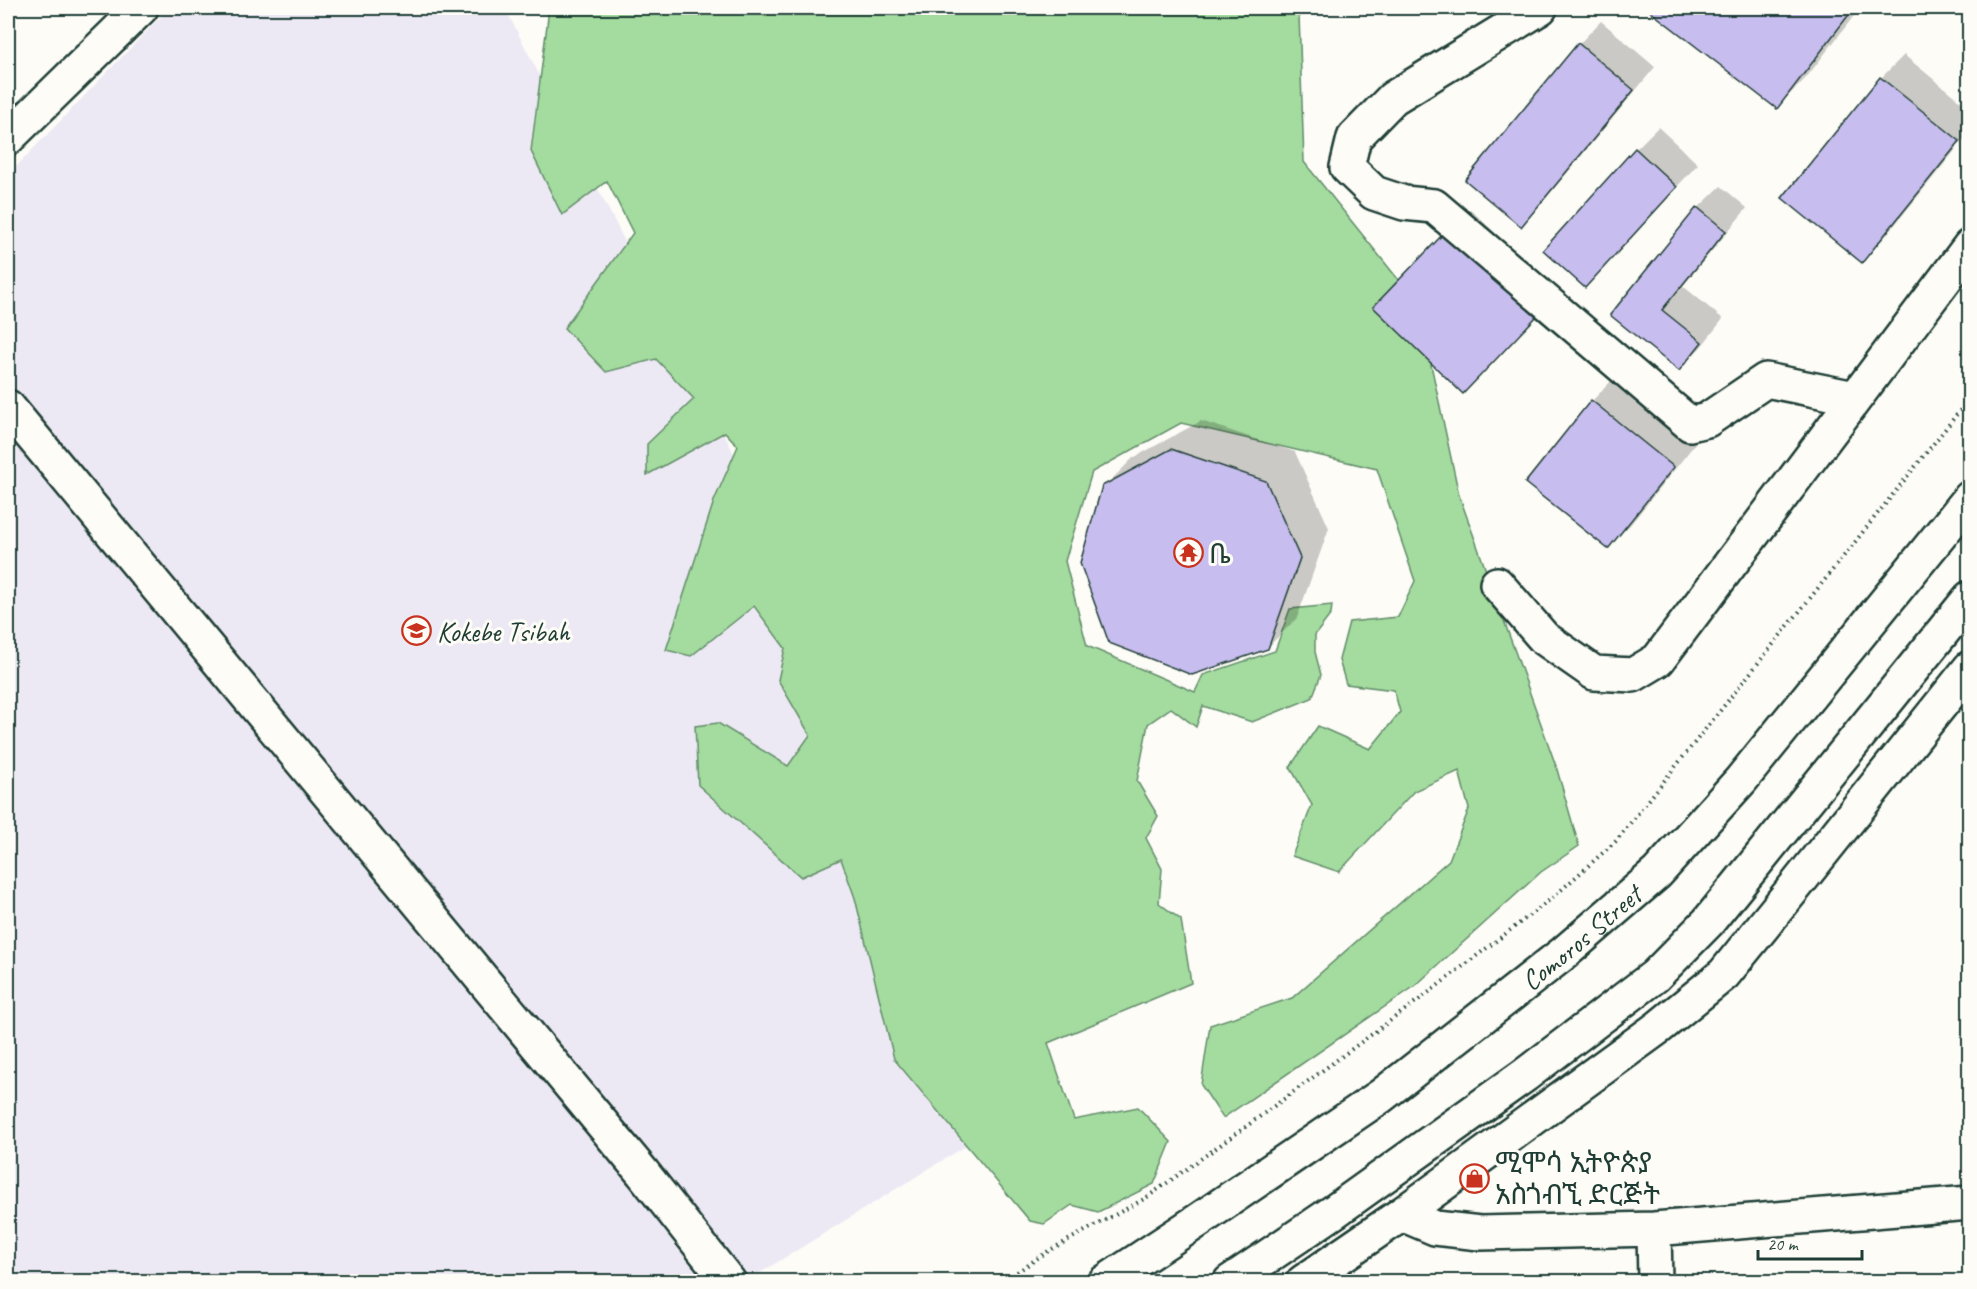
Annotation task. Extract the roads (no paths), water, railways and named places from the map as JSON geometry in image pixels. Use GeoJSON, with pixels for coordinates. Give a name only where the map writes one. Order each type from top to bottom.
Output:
{"type":"FeatureCollection","features":[{"type":"Feature","properties":{"kind":"main road"},"geometry":{"type":"LineString","coordinates":[[8,138],[141,8]]}},
{"type":"Feature","properties":{"kind":"main road"},"geometry":{"type":"LineString","coordinates":[[1540,8],[1393,98],[1354,138],[1347,167],[1374,193],[1404,203],[1434,206],[1690,424],[1707,420],[1766,381],[1855,398]]}},
{"type":"Feature","properties":{"kind":"main road"},"geometry":{"type":"LineString","coordinates":[[1497,584],[1544,638],[1594,673],[1633,675],[1658,660],[1970,246]]}},
{"type":"Feature","properties":{"kind":"main road"},"geometry":{"type":"LineString","coordinates":[[8,407],[643,1173],[729,1281]]}},
{"type":"Feature","properties":{"kind":"main road","name":"Comoros Street"},"geometry":{"type":"LineString","coordinates":[[1105,1281],[1381,1096],[1564,953],[1657,873],[1741,780],[1970,498]]}},
{"type":"Feature","properties":{"kind":"main road"},"geometry":{"type":"LineString","coordinates":[[1230,1281],[1335,1211],[1497,1095],[1655,976],[1708,922],[1970,598]]}},
{"type":"Feature","properties":{"kind":"main road"},"geometry":{"type":"LineString","coordinates":[[1303,1281],[1402,1214],[1659,1026],[1724,974],[1970,668]]}},
{"type":"Feature","properties":{"kind":"main road"},"geometry":{"type":"LineString","coordinates":[[1402,1214],[1435,1228],[1480,1233],[1654,1229],[1970,1203]]}},
{"type":"Feature","properties":{"kind":"main road"},"geometry":{"type":"LineString","coordinates":[[1654,1229],[1654,1281]]}},
{"type":"Feature","properties":{"kind":"place","name":"ቤ"},"geometry":{"type":"Point","coordinates":[1188,553]}},
{"type":"Feature","properties":{"kind":"place","name":"Kokebe Tsibah"},"geometry":{"type":"Point","coordinates":[416,631]}},
{"type":"Feature","properties":{"kind":"place","name":"ሚሞሳ ኢትዮጵያ አስጎብኚ ድርጅት"},"geometry":{"type":"Point","coordinates":[1474,1178]}}]}
